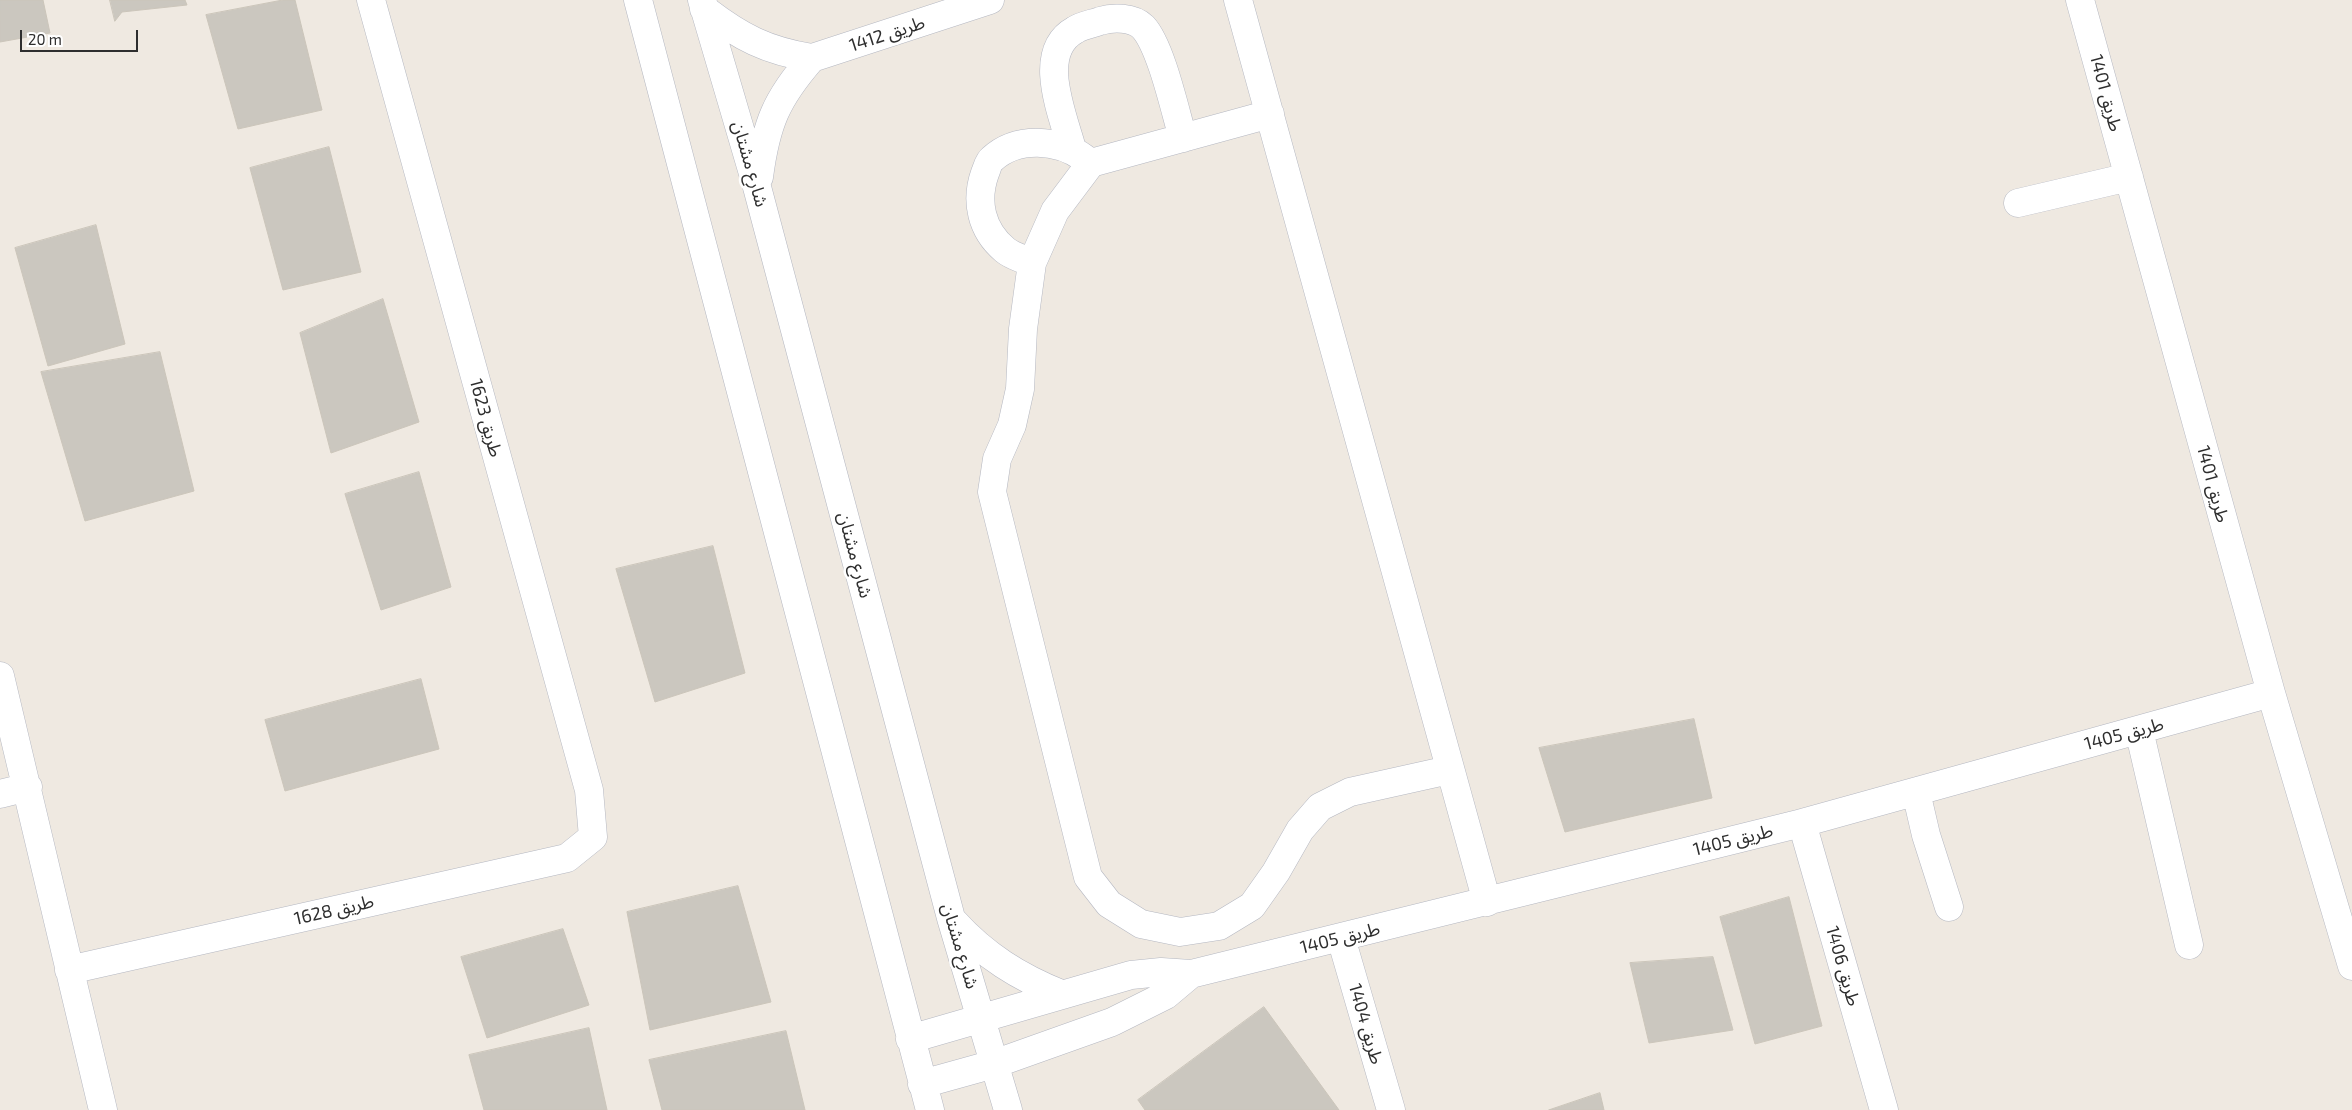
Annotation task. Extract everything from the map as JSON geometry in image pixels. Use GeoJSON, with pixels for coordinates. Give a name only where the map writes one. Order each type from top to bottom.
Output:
{"type":"FeatureCollection","features":[{"type":"Feature","properties":{"kind":"street","name":"طريق 1623"},"geometry":{"type":"LineString","coordinates":[[371,0],[589,790],[593,837]]}},
{"type":"Feature","properties":{"kind":"street"},"geometry":{"type":"LineString","coordinates":[[638,0],[930,1110]]}},
{"type":"Feature","properties":{"kind":"street","name":"طريق 1412"},"geometry":{"type":"LineString","coordinates":[[703,4],[730,29],[760,46],[786,54],[812,58],[990,0]]}},
{"type":"Feature","properties":{"kind":"street"},"geometry":{"type":"LineString","coordinates":[[1238,0],[1486,902]]}},
{"type":"Feature","properties":{"kind":"street","name":"طريق 1401"},"geometry":{"type":"LineString","coordinates":[[2080,0],[2271,693],[2352,966]]}},
{"type":"Feature","properties":{"kind":"street","name":"شارع مشتان"},"geometry":{"type":"LineString","coordinates":[[703,4],[757,187],[951,918],[1008,1110]]}},
{"type":"Feature","properties":{"kind":"street"},"geometry":{"type":"LineString","coordinates":[[1183,138],[1154,43],[1143,26],[1130,20],[1106,19],[1075,30],[1058,44],[1054,62],[1055,85],[1082,156],[1032,263],[1023,329],[1020,389],[1012,425],[996,458],[992,492],[1088,877],[1110,904],[1141,924],[1180,932],[1219,926],[1252,906],[1276,872],[1300,830],[1320,807],[1350,792],[1449,770]]}},
{"type":"Feature","properties":{"kind":"street","name":"طريق 1412"},"geometry":{"type":"LineString","coordinates":[[757,187],[764,142],[776,106],[792,80],[812,58]]}},
{"type":"Feature","properties":{"kind":"street"},"geometry":{"type":"LineString","coordinates":[[1032,263],[1006,251],[990,235],[980,212],[981,185],[990,160],[1016,145],[1051,142],[1082,156],[1183,138],[1270,114]]}},
{"type":"Feature","properties":{"kind":"street"},"geometry":{"type":"LineString","coordinates":[[2018,203],[2129,177]]}},
{"type":"Feature","properties":{"kind":"street"},"geometry":{"type":"LineString","coordinates":[[0,676],[28,787],[103,1110]]}},
{"type":"Feature","properties":{"kind":"street","name":"طريق 1405"},"geometry":{"type":"LineString","coordinates":[[910,1039],[1131,975],[1161,972],[1191,974],[1802,823],[2271,693]]}},
{"type":"Feature","properties":{"kind":"street"},"geometry":{"type":"LineString","coordinates":[[2139,730],[2188,945]]}},
{"type":"Feature","properties":{"kind":"street"},"geometry":{"type":"LineString","coordinates":[[0,794],[28,787]]}},
{"type":"Feature","properties":{"kind":"street"},"geometry":{"type":"LineString","coordinates":[[1916,792],[1926,835],[1949,907]]}},
{"type":"Feature","properties":{"kind":"street","name":"طريق 1406"},"geometry":{"type":"LineString","coordinates":[[1802,823],[1884,1110]]}},
{"type":"Feature","properties":{"kind":"street","name":"طريق 1628"},"geometry":{"type":"LineString","coordinates":[[69,970],[567,858],[593,837]]}},
{"type":"Feature","properties":{"kind":"street"},"geometry":{"type":"LineString","coordinates":[[951,918],[974,944],[1000,964],[1030,981],[1061,994]]}},
{"type":"Feature","properties":{"kind":"street","name":"طريق 1404"},"geometry":{"type":"LineString","coordinates":[[1341,938],[1390,1110]]}},
{"type":"Feature","properties":{"kind":"street","name":"طريق 1405"},"geometry":{"type":"LineString","coordinates":[[922,1084],[994,1064],[1112,1022],[1166,995],[1191,974]]}},
{"type":"Feature","properties":{"kind":"building"},"geometry":{"type":"Polygon","coordinates":[[[0,0],[43,0],[50,33],[0,42],[0,0]]]}},
{"type":"Feature","properties":{"kind":"building"},"geometry":{"type":"Polygon","coordinates":[[[110,0],[185,0],[187,5],[122,12],[115,21],[110,0]]]}},
{"type":"Feature","properties":{"kind":"building"},"geometry":{"type":"Polygon","coordinates":[[[283,0],[295,0],[322,110],[238,129],[206,15],[283,0]]]}},
{"type":"Feature","properties":{"kind":"building"},"geometry":{"type":"Polygon","coordinates":[[[329,147],[361,272],[283,290],[250,168],[329,147]]]}},
{"type":"Feature","properties":{"kind":"building"},"geometry":{"type":"Polygon","coordinates":[[[96,225],[125,344],[48,366],[15,248],[96,225]]]}},
{"type":"Feature","properties":{"kind":"building"},"geometry":{"type":"Polygon","coordinates":[[[383,299],[419,422],[331,453],[300,333],[383,299]]]}},
{"type":"Feature","properties":{"kind":"building"},"geometry":{"type":"Polygon","coordinates":[[[160,352],[194,491],[85,521],[41,372],[160,352]]]}},
{"type":"Feature","properties":{"kind":"building"},"geometry":{"type":"Polygon","coordinates":[[[419,472],[451,587],[381,610],[345,494],[419,472]]]}},
{"type":"Feature","properties":{"kind":"building"},"geometry":{"type":"Polygon","coordinates":[[[713,546],[745,673],[655,702],[616,569],[713,546]]]}},
{"type":"Feature","properties":{"kind":"building"},"geometry":{"type":"Polygon","coordinates":[[[421,679],[439,749],[285,791],[265,720],[421,679]]]}},
{"type":"Feature","properties":{"kind":"building"},"geometry":{"type":"Polygon","coordinates":[[[1694,719],[1712,798],[1565,832],[1539,748],[1694,719]]]}},
{"type":"Feature","properties":{"kind":"building"},"geometry":{"type":"Polygon","coordinates":[[[738,886],[771,1002],[650,1030],[627,912],[738,886]]]}},
{"type":"Feature","properties":{"kind":"building"},"geometry":{"type":"Polygon","coordinates":[[[1789,897],[1822,1026],[1755,1044],[1720,917],[1789,897]]]}},
{"type":"Feature","properties":{"kind":"building"},"geometry":{"type":"Polygon","coordinates":[[[563,929],[589,1005],[487,1038],[461,957],[563,929]]]}},
{"type":"Feature","properties":{"kind":"building"},"geometry":{"type":"Polygon","coordinates":[[[1713,957],[1733,1030],[1649,1043],[1630,963],[1713,957]]]}},
{"type":"Feature","properties":{"kind":"building"},"geometry":{"type":"Polygon","coordinates":[[[1264,1007],[1339,1110],[1145,1110],[1138,1100],[1264,1007]]]}},
{"type":"Feature","properties":{"kind":"building"},"geometry":{"type":"Polygon","coordinates":[[[589,1028],[607,1110],[484,1110],[469,1055],[589,1028]]]}},
{"type":"Feature","properties":{"kind":"building"},"geometry":{"type":"Polygon","coordinates":[[[786,1031],[805,1110],[662,1110],[649,1060],[786,1031]]]}},
{"type":"Feature","properties":{"kind":"building"},"geometry":{"type":"Polygon","coordinates":[[[1600,1093],[1604,1110],[1549,1110],[1600,1093]]]}}]}
